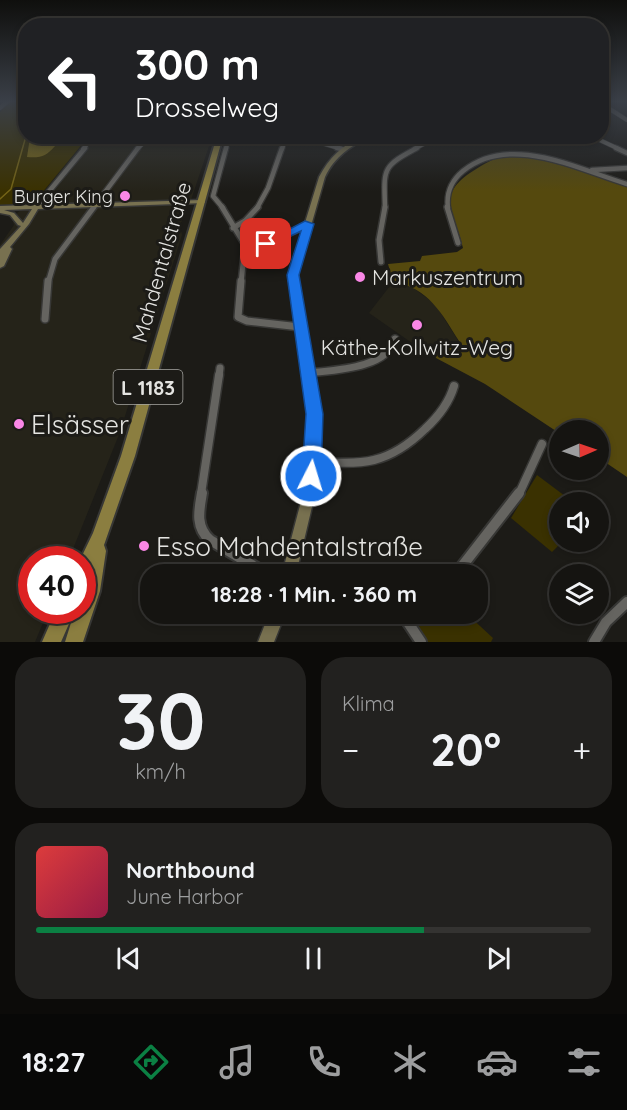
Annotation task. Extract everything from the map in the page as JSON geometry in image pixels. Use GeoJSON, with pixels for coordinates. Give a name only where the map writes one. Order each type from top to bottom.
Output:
{"type":"FeatureCollection","features":[{"type":"Feature","properties":{"kind":"main road","name":"Mahdentalstraße"},"geometry":{"type":"LineString","coordinates":[[95,546],[133,439],[218,144]]}},
{"type":"Feature","properties":{"kind":"main road","name":"Mahdentalstraße"},"geometry":{"type":"LineString","coordinates":[[74,642],[91,591],[100,536]]}},
{"type":"Feature","properties":{"kind":"main road"},"geometry":{"type":"LineString","coordinates":[[51,642],[59,624]]}},
{"type":"Feature","properties":{"kind":"street"},"geometry":{"type":"LineString","coordinates":[[0,266],[8,247],[27,223],[36,207],[87,144]]}},
{"type":"Feature","properties":{"kind":"street"},"geometry":{"type":"LineString","coordinates":[[45,319],[50,274],[55,259],[143,144]]}},
{"type":"Feature","properties":{"kind":"street"},"geometry":{"type":"LineString","coordinates":[[227,144],[213,196],[224,209],[245,246],[238,317],[247,321],[300,327]]}},
{"type":"Feature","properties":{"kind":"street"},"geometry":{"type":"LineString","coordinates":[[233,228],[247,220],[258,207],[284,144]]}},
{"type":"Feature","properties":{"kind":"street"},"geometry":{"type":"LineString","coordinates":[[325,144],[342,149]]}},
{"type":"Feature","properties":{"kind":"street"},"geometry":{"type":"LineString","coordinates":[[292,564],[303,523],[313,461],[315,414],[293,275],[326,168],[334,156],[352,144]]}},
{"type":"Feature","properties":{"kind":"street"},"geometry":{"type":"LineString","coordinates":[[381,262],[379,240],[384,207],[385,172],[396,159],[424,144]]}},
{"type":"Feature","properties":{"kind":"street"},"geometry":{"type":"LineString","coordinates":[[608,144],[627,153]]}},
{"type":"Feature","properties":{"kind":"street"},"geometry":{"type":"LineString","coordinates":[[458,243],[448,209],[447,195],[455,178],[492,155],[516,153],[627,184]]}},
{"type":"Feature","properties":{"kind":"street"},"geometry":{"type":"LineString","coordinates":[[586,171],[627,168]]}},
{"type":"Feature","properties":{"kind":"street"},"geometry":{"type":"LineString","coordinates":[[0,209],[202,202]]}},
{"type":"Feature","properties":{"kind":"street"},"geometry":{"type":"LineString","coordinates":[[16,235],[25,215],[36,207]]}},
{"type":"Feature","properties":{"kind":"street"},"geometry":{"type":"LineString","coordinates":[[0,209],[12,214],[20,224]]}},
{"type":"Feature","properties":{"kind":"street"},"geometry":{"type":"LineString","coordinates":[[245,246],[266,244],[309,224]]}},
{"type":"Feature","properties":{"kind":"street"},"geometry":{"type":"LineString","coordinates":[[0,254],[8,247]]}},
{"type":"Feature","properties":{"kind":"street"},"geometry":{"type":"LineString","coordinates":[[309,373],[349,370],[366,365],[387,351],[394,344],[395,339]]}},
{"type":"Feature","properties":{"kind":"street"},"geometry":{"type":"LineString","coordinates":[[220,368],[199,511],[199,525],[210,540],[250,564]]}},
{"type":"Feature","properties":{"kind":"street"},"geometry":{"type":"LineString","coordinates":[[313,461],[358,465],[376,462],[392,455],[418,436],[440,413],[452,396],[454,386]]}},
{"type":"Feature","properties":{"kind":"street"},"geometry":{"type":"LineString","coordinates":[[464,564],[517,498],[542,444]]}},
{"type":"Feature","properties":{"kind":"street"},"geometry":{"type":"LineString","coordinates":[[594,642],[606,622],[627,602]]}},
{"type":"Feature","properties":{"kind":"street"},"geometry":{"type":"LineString","coordinates":[[266,642],[273,624]]}},
{"type":"Feature","properties":{"kind":"street"},"geometry":{"type":"LineString","coordinates":[[410,624],[421,642]]}},
{"type":"Feature","properties":{"kind":"shaded area"},"geometry":{"type":"Polygon","coordinates":[[[0,131],[18,131],[18,144],[82,144],[37,199],[27,204],[0,205],[0,131]]]}},
{"type":"Feature","properties":{"kind":"shaded area"},"geometry":{"type":"Polygon","coordinates":[[[29,144],[57,144],[47,154],[27,157],[29,144]]]}},
{"type":"Feature","properties":{"kind":"shaded area"},"geometry":{"type":"Polygon","coordinates":[[[83,144],[210,144],[180,225],[182,235],[120,432],[74,546],[18,546],[18,624],[43,624],[35,642],[0,642],[0,245],[14,225],[12,218],[27,204],[37,199],[83,144]]]}},
{"type":"Feature","properties":{"kind":"shaded area"},"geometry":{"type":"Polygon","coordinates":[[[506,156],[537,159],[627,186],[627,477],[609,465],[609,420],[549,420],[549,426],[485,384],[436,358],[432,349],[459,341],[433,303],[416,290],[393,282],[388,264],[420,261],[422,256],[457,252],[463,248],[452,214],[451,197],[461,180],[493,160],[506,156]]]}},
{"type":"Feature","properties":{"kind":"shaded area","name":"Käthe-Kollwitz-Weg"},"geometry":{"type":"Polygon","coordinates":[[[393,282],[408,284],[435,304],[459,342],[429,346],[412,343],[369,313],[393,282]]]}},
{"type":"Feature","properties":{"kind":"shaded area"},"geometry":{"type":"Polygon","coordinates":[[[537,475],[560,492],[549,492],[549,550],[511,518],[537,475]]]}},
{"type":"Feature","properties":{"kind":"shaded area"},"geometry":{"type":"Polygon","coordinates":[[[419,624],[478,624],[493,638],[491,642],[428,642],[419,624]]]}},
{"type":"Feature","properties":{"kind":"waterway"},"geometry":{"type":"LineString","coordinates":[[0,199],[11,189],[24,144]]}},
{"type":"Feature","properties":{"kind":"place","name":"Burger King"},"geometry":{"type":"Point","coordinates":[125,196]}},
{"type":"Feature","properties":{"kind":"place","name":"Markuszentrum"},"geometry":{"type":"Point","coordinates":[360,277]}},
{"type":"Feature","properties":{"kind":"place","name":"Käthe-Kollwitz-Weg"},"geometry":{"type":"Point","coordinates":[417,325]}},
{"type":"Feature","properties":{"kind":"place","name":"Elsässer"},"geometry":{"type":"Point","coordinates":[19,424]}},
{"type":"Feature","properties":{"kind":"place","name":"Esso Mahdentalstraße"},"geometry":{"type":"Point","coordinates":[144,546]}},
{"type":"Feature","properties":{"kind":"route"},"geometry":{"type":"LineString","coordinates":[[266,244],[309,224],[293,275],[293,287],[315,414],[311,476]]}}]}
